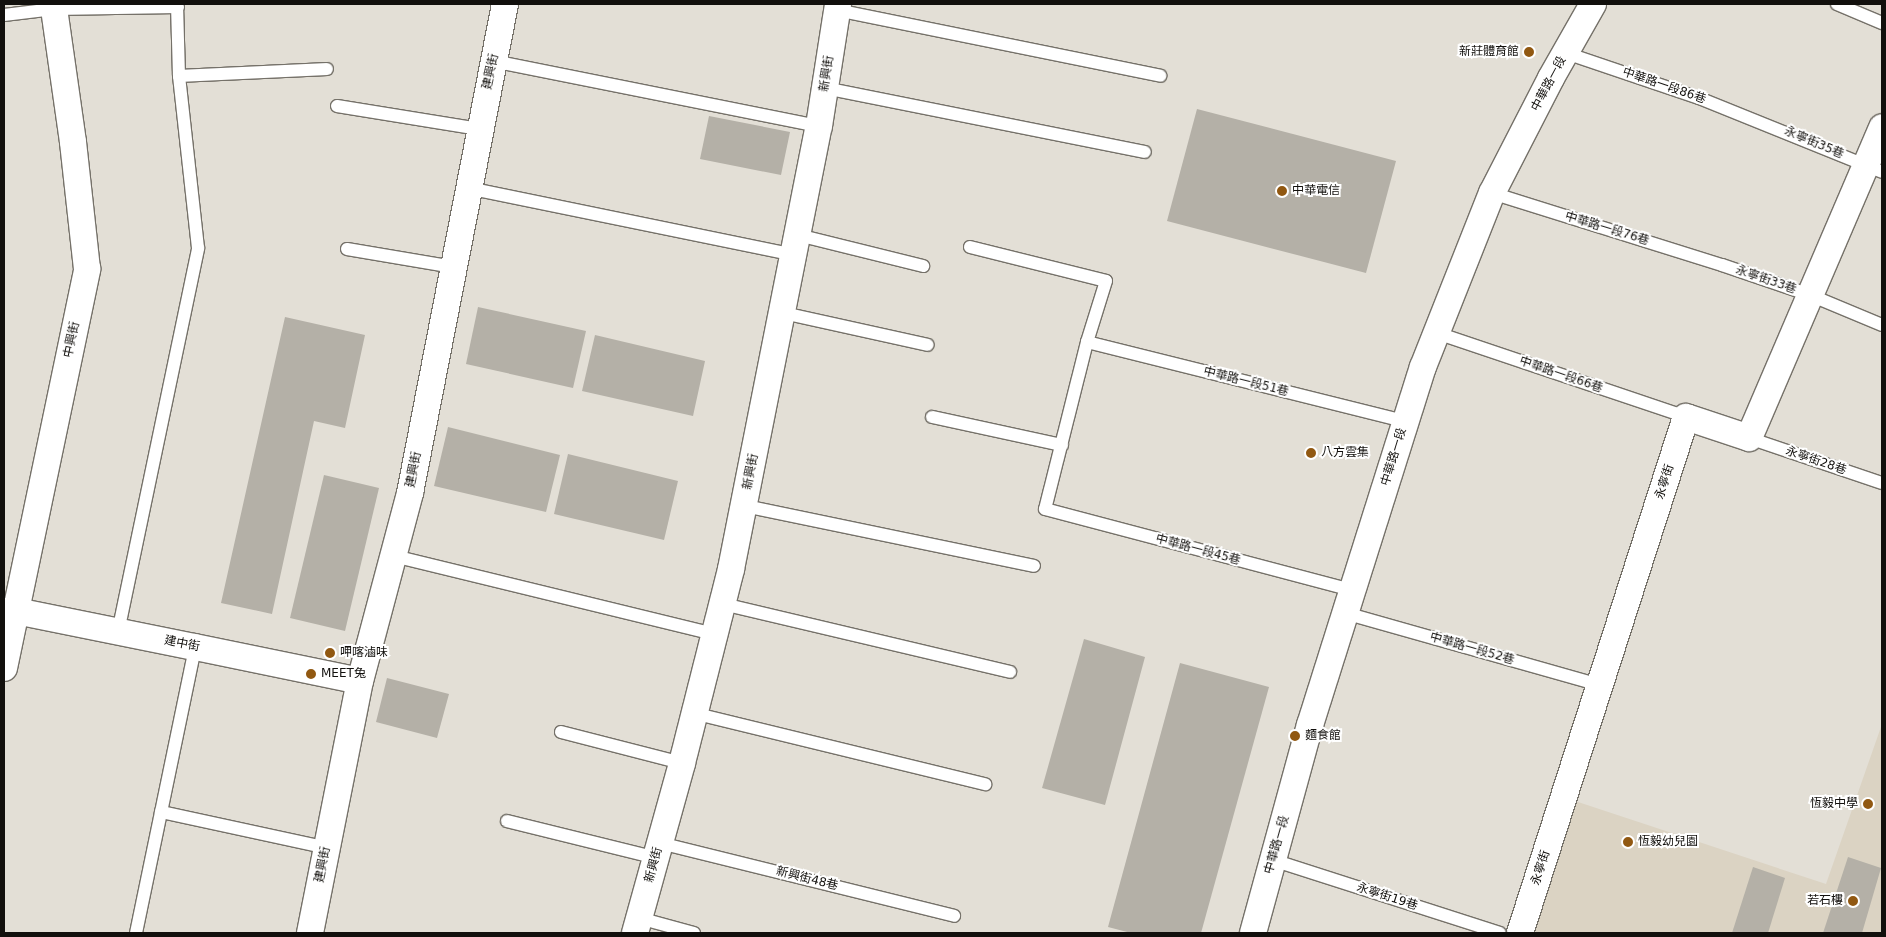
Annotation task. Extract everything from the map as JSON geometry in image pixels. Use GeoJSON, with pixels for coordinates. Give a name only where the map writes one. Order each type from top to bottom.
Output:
{"type":"FeatureCollection","features":[{"type":"Feature","properties":{"kind":"street","name":"建興街"},"geometry":{"type":"LineString","coordinates":[[310,933],[360,681],[410,493],[479,129],[505,4]]}},
{"type":"Feature","properties":{"kind":"street","name":"中華路一段"},"geometry":{"type":"LineString","coordinates":[[1253,933],[1310,725],[1348,601],[1405,421],[1437,333],[1492,193],[1593,4]]}},
{"type":"Feature","properties":{"kind":"street","name":"新興街"},"geometry":{"type":"LineString","coordinates":[[637,926],[659,851],[693,713],[723,604],[745,506],[819,126],[837,7]]}},
{"type":"Feature","properties":{"kind":"street","name":"中興街"},"geometry":{"type":"LineString","coordinates":[[4,668],[10,611],[87,269],[74,142],[54,9]]}},
{"type":"Feature","properties":{"kind":"street"},"geometry":{"type":"LineString","coordinates":[[1686,417],[1749,438],[1810,295],[1874,168],[1882,127]]}},
{"type":"Feature","properties":{"kind":"street","name":"永寧街"},"geometry":{"type":"LineString","coordinates":[[1520,933],[1686,417]]}},
{"type":"Feature","properties":{"kind":"street","name":"建中街"},"geometry":{"type":"LineString","coordinates":[[10,611],[360,681]]}},
{"type":"Feature","properties":{"kind":"lane"},"geometry":{"type":"LineString","coordinates":[[1837,4],[1882,22]]}},
{"type":"Feature","properties":{"kind":"lane"},"geometry":{"type":"LineString","coordinates":[[4,15],[54,9],[177,5],[179,76],[198,248],[118,632]]}},
{"type":"Feature","properties":{"kind":"lane"},"geometry":{"type":"LineString","coordinates":[[837,7],[1160,76]]}},
{"type":"Feature","properties":{"kind":"lane","name":"中華路一段86巷"},"geometry":{"type":"LineString","coordinates":[[1566,53],[1762,122]]}},
{"type":"Feature","properties":{"kind":"lane"},"geometry":{"type":"LineString","coordinates":[[493,61],[819,126]]}},
{"type":"Feature","properties":{"kind":"lane"},"geometry":{"type":"LineString","coordinates":[[179,76],[327,69]]}},
{"type":"Feature","properties":{"kind":"lane"},"geometry":{"type":"LineString","coordinates":[[824,88],[1145,152]]}},
{"type":"Feature","properties":{"kind":"lane"},"geometry":{"type":"LineString","coordinates":[[337,106],[479,129]]}},
{"type":"Feature","properties":{"kind":"lane","name":"永寧街35巷"},"geometry":{"type":"LineString","coordinates":[[1762,122],[1874,168]]}},
{"type":"Feature","properties":{"kind":"lane"},"geometry":{"type":"LineString","coordinates":[[468,188],[923,266]]}},
{"type":"Feature","properties":{"kind":"lane","name":"中華路一段76巷"},"geometry":{"type":"LineString","coordinates":[[1492,193],[1722,265]]}},
{"type":"Feature","properties":{"kind":"lane"},"geometry":{"type":"LineString","coordinates":[[932,417],[1062,445],[1087,342],[1106,281],[970,247]]}},
{"type":"Feature","properties":{"kind":"lane"},"geometry":{"type":"LineString","coordinates":[[347,249],[453,267]]}},
{"type":"Feature","properties":{"kind":"lane","name":"永寧街33巷"},"geometry":{"type":"LineString","coordinates":[[1722,265],[1810,295],[1882,325]]}},
{"type":"Feature","properties":{"kind":"lane"},"geometry":{"type":"LineString","coordinates":[[783,313],[928,345]]}},
{"type":"Feature","properties":{"kind":"lane","name":"中華路一段66巷"},"geometry":{"type":"LineString","coordinates":[[1437,333],[1686,417]]}},
{"type":"Feature","properties":{"kind":"lane","name":"中華路一段51巷"},"geometry":{"type":"LineString","coordinates":[[1087,342],[1405,421]]}},
{"type":"Feature","properties":{"kind":"lane","name":"永寧街28巷"},"geometry":{"type":"LineString","coordinates":[[1749,438],[1882,483]]}},
{"type":"Feature","properties":{"kind":"lane","name":"中華路一段45巷"},"geometry":{"type":"LineString","coordinates":[[1062,445],[1045,509],[1348,601]]}},
{"type":"Feature","properties":{"kind":"lane"},"geometry":{"type":"LineString","coordinates":[[745,506],[1034,566]]}},
{"type":"Feature","properties":{"kind":"lane"},"geometry":{"type":"LineString","coordinates":[[394,556],[714,634]]}},
{"type":"Feature","properties":{"kind":"lane","name":"中華路一段52巷"},"geometry":{"type":"LineString","coordinates":[[1348,601],[1600,685]]}},
{"type":"Feature","properties":{"kind":"lane"},"geometry":{"type":"LineString","coordinates":[[723,604],[1010,672]]}},
{"type":"Feature","properties":{"kind":"lane"},"geometry":{"type":"LineString","coordinates":[[136,933],[196,647]]}},
{"type":"Feature","properties":{"kind":"lane"},"geometry":{"type":"LineString","coordinates":[[693,713],[985,784]]}},
{"type":"Feature","properties":{"kind":"lane"},"geometry":{"type":"LineString","coordinates":[[561,732],[682,763]]}},
{"type":"Feature","properties":{"kind":"lane"},"geometry":{"type":"LineString","coordinates":[[161,812],[327,848]]}},
{"type":"Feature","properties":{"kind":"lane","name":"新興街48巷"},"geometry":{"type":"LineString","coordinates":[[507,821],[659,851],[954,916]]}},
{"type":"Feature","properties":{"kind":"lane","name":"永寧街19巷"},"geometry":{"type":"LineString","coordinates":[[1273,860],[1500,933]]}},
{"type":"Feature","properties":{"kind":"lane"},"geometry":{"type":"LineString","coordinates":[[637,926],[694,933]]}},
{"type":"Feature","properties":{"kind":"shaded area","name":"恆毅幼兒園"},"geometry":{"type":"Polygon","coordinates":[[[1882,724],[1882,933],[1527,933],[1572,800],[1826,884],[1882,724]]]}},
{"type":"Feature","properties":{"kind":"building","name":"中華電信"},"geometry":{"type":"Polygon","coordinates":[[[1197,109],[1396,161],[1366,273],[1167,221],[1197,109]]]}},
{"type":"Feature","properties":{"kind":"building"},"geometry":{"type":"Polygon","coordinates":[[[709,116],[790,132],[781,175],[700,159],[709,116]]]}},
{"type":"Feature","properties":{"kind":"building"},"geometry":{"type":"Polygon","coordinates":[[[478,307],[586,331],[573,388],[466,364],[478,307]]]}},
{"type":"Feature","properties":{"kind":"building"},"geometry":{"type":"Polygon","coordinates":[[[285,317],[365,335],[345,428],[314,421],[272,614],[221,603],[285,317]]]}},
{"type":"Feature","properties":{"kind":"building"},"geometry":{"type":"Polygon","coordinates":[[[595,335],[705,361],[693,416],[582,391],[595,335]]]}},
{"type":"Feature","properties":{"kind":"building"},"geometry":{"type":"Polygon","coordinates":[[[448,427],[560,455],[546,512],[434,486],[448,427]]]}},
{"type":"Feature","properties":{"kind":"building"},"geometry":{"type":"Polygon","coordinates":[[[568,454],[678,481],[664,540],[554,514],[568,454]]]}},
{"type":"Feature","properties":{"kind":"building"},"geometry":{"type":"Polygon","coordinates":[[[324,475],[379,488],[345,631],[290,618],[324,475]]]}},
{"type":"Feature","properties":{"kind":"building"},"geometry":{"type":"Polygon","coordinates":[[[1084,639],[1145,657],[1105,805],[1042,788],[1084,639]]]}},
{"type":"Feature","properties":{"kind":"building"},"geometry":{"type":"Polygon","coordinates":[[[1180,663],[1269,687],[1201,933],[1131,933],[1108,927],[1180,663]]]}},
{"type":"Feature","properties":{"kind":"building"},"geometry":{"type":"Polygon","coordinates":[[[387,678],[449,694],[437,738],[376,722],[387,678]]]}},
{"type":"Feature","properties":{"kind":"building","name":"若石樓"},"geometry":{"type":"Polygon","coordinates":[[[1848,857],[1881,868],[1862,933],[1823,933],[1848,857]]]}},
{"type":"Feature","properties":{"kind":"building"},"geometry":{"type":"Polygon","coordinates":[[[1753,867],[1785,878],[1768,933],[1732,933],[1753,867]]]}},
{"type":"Feature","properties":{"kind":"place","name":"新莊體育館"},"geometry":{"type":"Point","coordinates":[1529,52]}},
{"type":"Feature","properties":{"kind":"place","name":"中華電信"},"geometry":{"type":"Point","coordinates":[1282,191]}},
{"type":"Feature","properties":{"kind":"place","name":"八方雲集"},"geometry":{"type":"Point","coordinates":[1311,453]}},
{"type":"Feature","properties":{"kind":"place","name":"呷喀滷味"},"geometry":{"type":"Point","coordinates":[330,653]}},
{"type":"Feature","properties":{"kind":"place","name":"MEET兔"},"geometry":{"type":"Point","coordinates":[311,674]}},
{"type":"Feature","properties":{"kind":"place","name":"麵食館"},"geometry":{"type":"Point","coordinates":[1295,736]}},
{"type":"Feature","properties":{"kind":"place","name":"恆毅中學"},"geometry":{"type":"Point","coordinates":[1868,804]}},
{"type":"Feature","properties":{"kind":"place","name":"恆毅幼兒園"},"geometry":{"type":"Point","coordinates":[1628,842]}},
{"type":"Feature","properties":{"kind":"place","name":"若石樓"},"geometry":{"type":"Point","coordinates":[1853,901]}}]}
